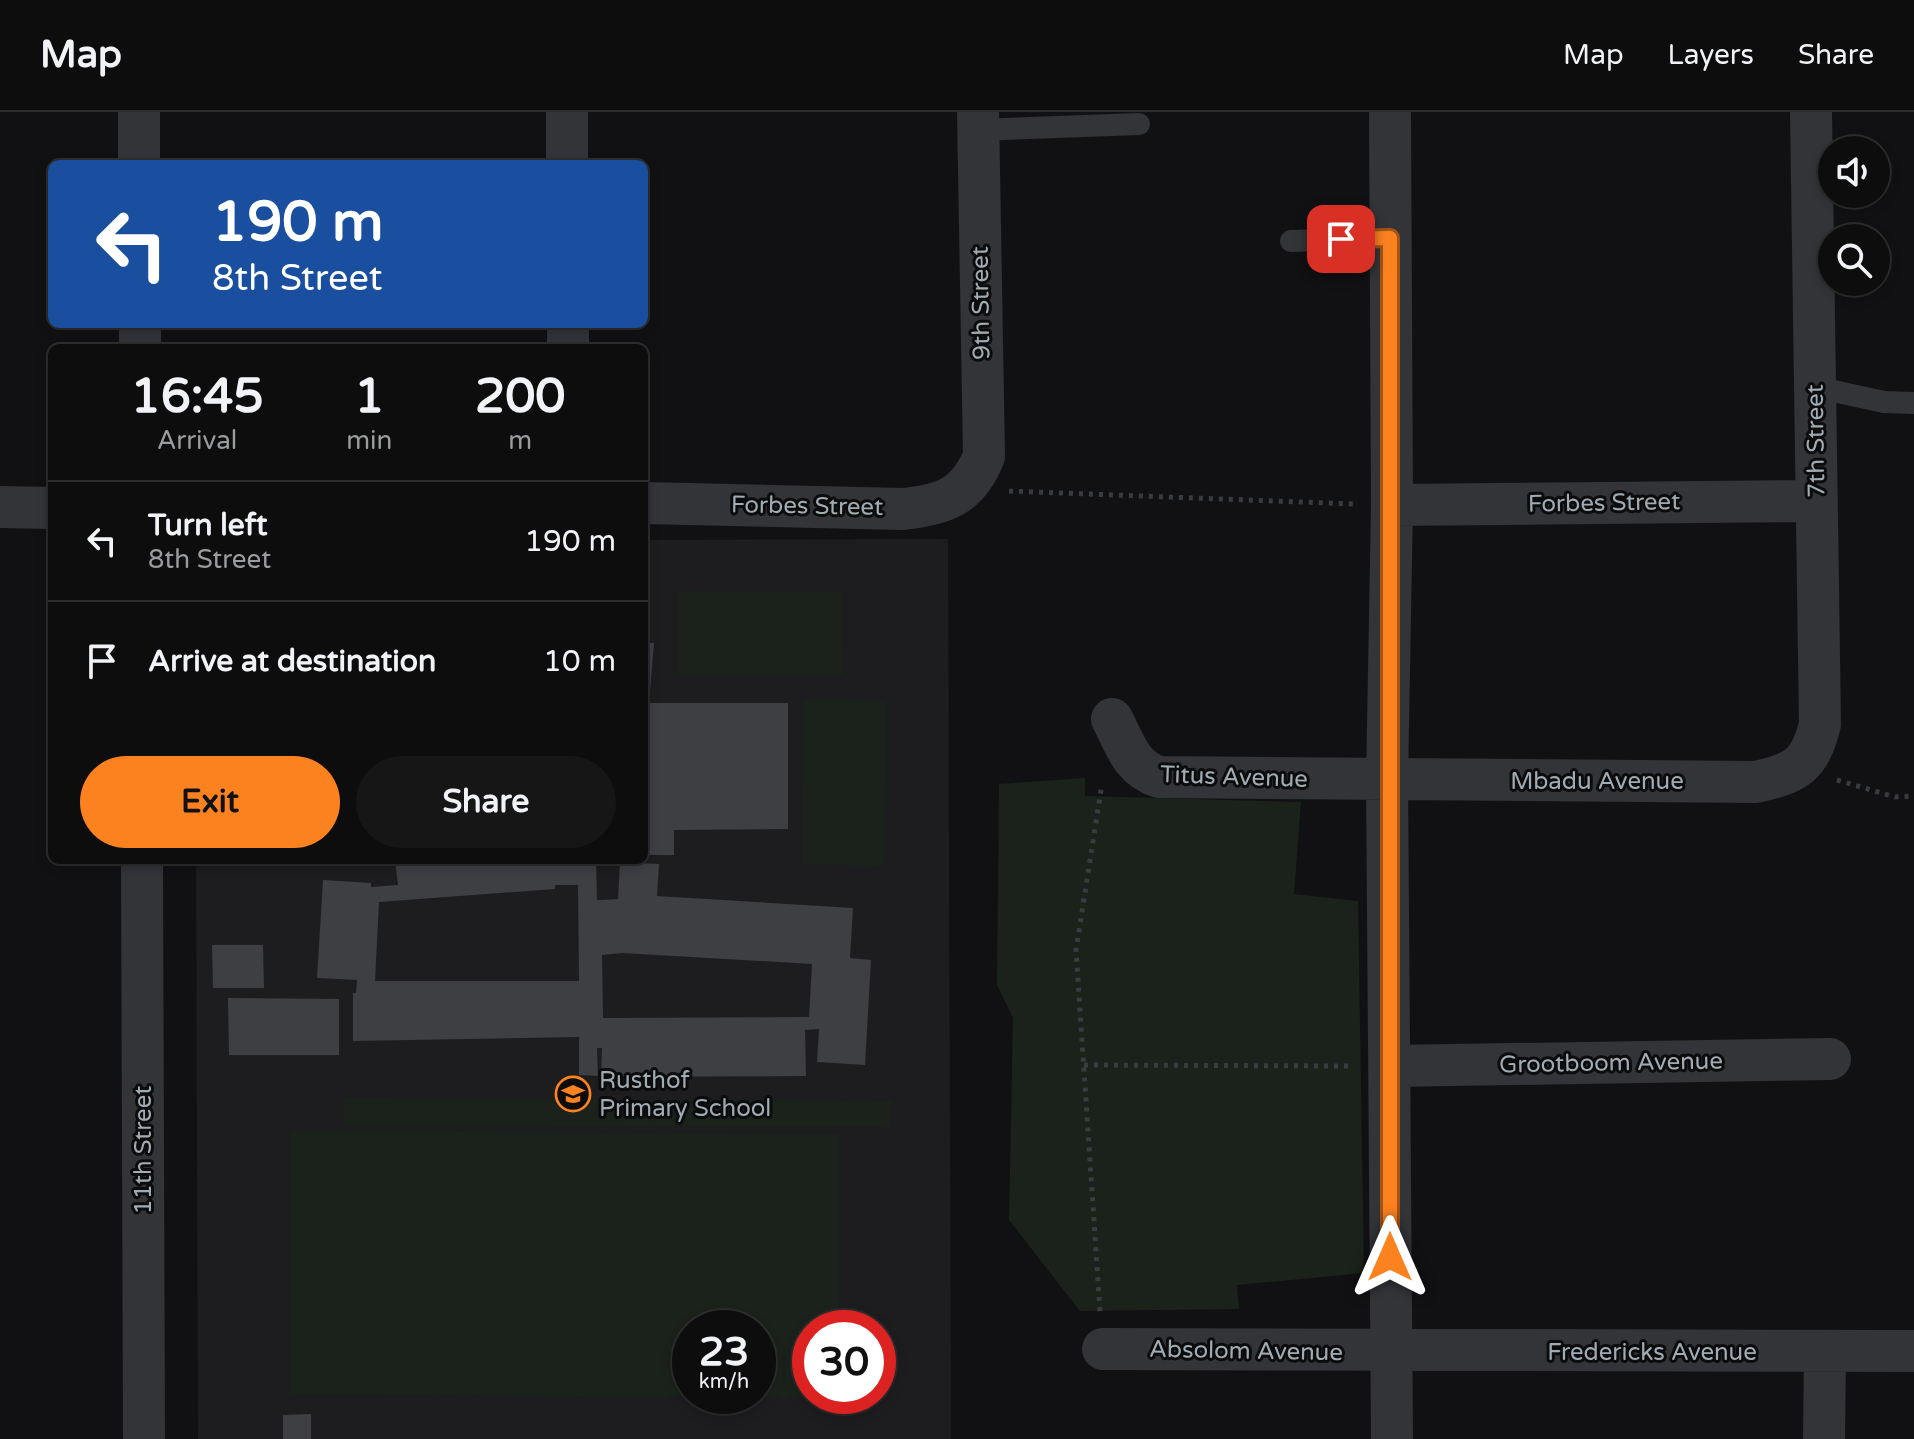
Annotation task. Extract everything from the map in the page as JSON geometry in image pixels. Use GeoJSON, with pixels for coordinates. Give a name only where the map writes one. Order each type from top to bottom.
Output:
{"type":"FeatureCollection","features":[{"type":"Feature","properties":{"kind":"street"},"geometry":{"type":"LineString","coordinates":[[139,112],[139,160]]}},
{"type":"Feature","properties":{"kind":"street"},"geometry":{"type":"LineString","coordinates":[[567,112],[567,160]]}},
{"type":"Feature","properties":{"kind":"street"},"geometry":{"type":"LineString","coordinates":[[1390,112],[1392,505],[1387,780],[1392,1439]]}},
{"type":"Feature","properties":{"kind":"street","name":"7th Street"},"geometry":{"type":"LineString","coordinates":[[1802,764],[1814,750],[1820,724],[1811,112]]}},
{"type":"Feature","properties":{"kind":"street","name":"9th Street"},"geometry":{"type":"LineString","coordinates":[[965,489],[984,456],[978,121]]}},
{"type":"Feature","properties":{"kind":"street","name":"Forbes Street"},"geometry":{"type":"LineString","coordinates":[[648,503],[902,509],[934,506],[965,489]]}},
{"type":"Feature","properties":{"kind":"street","name":"Forbes Street"},"geometry":{"type":"LineString","coordinates":[[1392,505],[1817,501]]}},
{"type":"Feature","properties":{"kind":"street"},"geometry":{"type":"LineString","coordinates":[[0,507],[48,508]]}},
{"type":"Feature","properties":{"kind":"street","name":"Titus Avenue"},"geometry":{"type":"LineString","coordinates":[[1112,719],[1135,765],[1143,772],[1159,777],[1387,780]]}},
{"type":"Feature","properties":{"kind":"street","name":"Mbadu Avenue"},"geometry":{"type":"LineString","coordinates":[[1387,780],[1756,782],[1785,776],[1802,764]]}},
{"type":"Feature","properties":{"kind":"street","name":"11th Street"},"geometry":{"type":"LineString","coordinates":[[142,864],[144,1439]]}},
{"type":"Feature","properties":{"kind":"street","name":"Grootboom Avenue"},"geometry":{"type":"LineString","coordinates":[[1391,1066],[1830,1059]]}},
{"type":"Feature","properties":{"kind":"street","name":"Absolom Avenue"},"geometry":{"type":"LineString","coordinates":[[1103,1349],[1389,1353]]}},
{"type":"Feature","properties":{"kind":"street","name":"Fredericks Avenue"},"geometry":{"type":"LineString","coordinates":[[1389,1353],[1914,1351]]}},
{"type":"Feature","properties":{"kind":"street"},"geometry":{"type":"LineString","coordinates":[[1824,1439],[1825,1352]]}},
{"type":"Feature","properties":{"kind":"lane"},"geometry":{"type":"LineString","coordinates":[[978,121],[1139,124]]}},
{"type":"Feature","properties":{"kind":"lane"},"geometry":{"type":"LineString","coordinates":[[1291,241],[1390,238]]}},
{"type":"Feature","properties":{"kind":"lane"},"geometry":{"type":"LineString","coordinates":[[1815,387],[1884,402],[1914,403]]}},
{"type":"Feature","properties":{"kind":"path"},"geometry":{"type":"LineString","coordinates":[[965,489],[1392,505]]}},
{"type":"Feature","properties":{"kind":"path"},"geometry":{"type":"LineString","coordinates":[[1802,764],[1844,783],[1895,797],[1914,796]]}},
{"type":"Feature","properties":{"kind":"path"},"geometry":{"type":"LineString","coordinates":[[1103,781],[1076,950],[1103,1349]]}},
{"type":"Feature","properties":{"kind":"path"},"geometry":{"type":"LineString","coordinates":[[1084,1065],[1391,1066]]}},
{"type":"Feature","properties":{"kind":"shaded area","name":"Rusthof Primary School"},"geometry":{"type":"Polygon","coordinates":[[[948,539],[951,1439],[198,1439],[196,864],[648,864],[648,540],[948,539]]]}},
{"type":"Feature","properties":{"kind":"shaded area"},"geometry":{"type":"Polygon","coordinates":[[[678,591],[842,592],[843,675],[678,675],[678,591]]]}},
{"type":"Feature","properties":{"kind":"shaded area"},"geometry":{"type":"Polygon","coordinates":[[[804,699],[886,701],[884,866],[802,864],[804,699]]]}},
{"type":"Feature","properties":{"kind":"shaded area"},"geometry":{"type":"Polygon","coordinates":[[[1085,778],[1085,796],[1301,802],[1294,894],[1358,901],[1364,1273],[1237,1285],[1239,1309],[1080,1311],[1009,1220],[1013,1018],[997,985],[999,784],[1085,778]]]}},
{"type":"Feature","properties":{"kind":"shaded area"},"geometry":{"type":"Polygon","coordinates":[[[344,1098],[891,1101],[891,1127],[344,1125],[344,1098]]]}},
{"type":"Feature","properties":{"kind":"shaded area"},"geometry":{"type":"Polygon","coordinates":[[[291,1131],[839,1134],[839,1310],[792,1310],[792,1398],[776,1398],[776,1310],[672,1310],[672,1397],[291,1394],[291,1131]]]}},
{"type":"Feature","properties":{"kind":"building"},"geometry":{"type":"Polygon","coordinates":[[[648,643],[654,643],[649,703],[788,703],[788,829],[674,830],[674,855],[648,855],[648,643]]]}},
{"type":"Feature","properties":{"kind":"building"},"geometry":{"type":"Polygon","coordinates":[[[648,863],[659,864],[657,896],[853,908],[850,958],[871,960],[865,1065],[817,1062],[819,1029],[805,1030],[806,1076],[601,1077],[602,1048],[597,1048],[598,1076],[579,1075],[579,1037],[353,1041],[353,993],[356,993],[357,980],[317,978],[323,880],[371,883],[371,887],[398,885],[395,864],[596,864],[597,900],[618,899],[620,864],[648,863]],[[578,885],[379,902],[375,981],[579,981],[578,885]],[[622,953],[602,955],[603,1018],[809,1017],[812,964],[622,953]]]}},
{"type":"Feature","properties":{"kind":"building"},"geometry":{"type":"Polygon","coordinates":[[[212,945],[263,945],[264,988],[213,988],[212,945]]]}},
{"type":"Feature","properties":{"kind":"building"},"geometry":{"type":"Polygon","coordinates":[[[228,998],[339,999],[339,1055],[229,1055],[228,998]]]}},
{"type":"Feature","properties":{"kind":"building"},"geometry":{"type":"Polygon","coordinates":[[[311,1414],[311,1439],[283,1439],[283,1415],[311,1414]]]}},
{"type":"Feature","properties":{"kind":"place","name":"Rusthof Primary School"},"geometry":{"type":"Point","coordinates":[573,1094]}},
{"type":"Feature","properties":{"kind":"route"},"geometry":{"type":"LineString","coordinates":[[1341,239],[1390,238],[1392,505],[1387,780],[1390,1257]]}}]}
